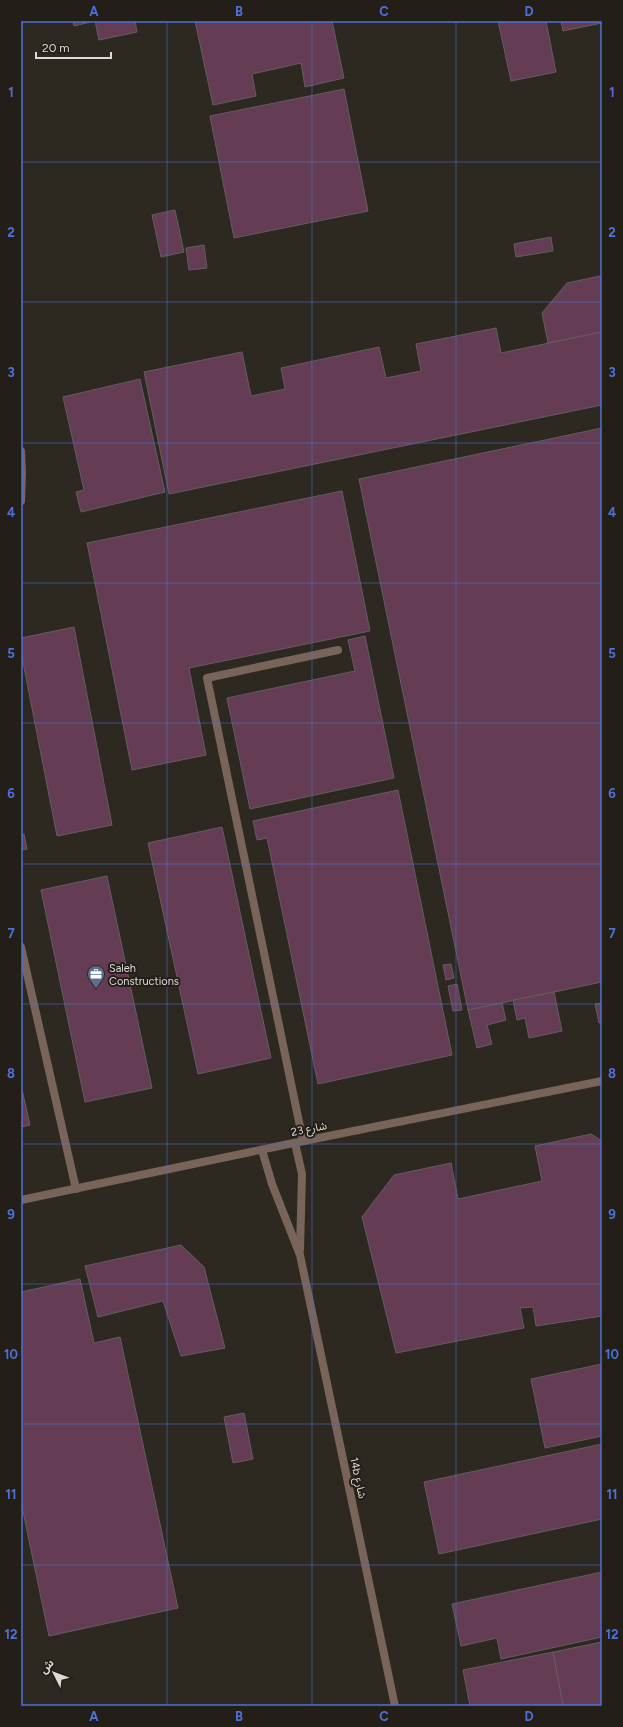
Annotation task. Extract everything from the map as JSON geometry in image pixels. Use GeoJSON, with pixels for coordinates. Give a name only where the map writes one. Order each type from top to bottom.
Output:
{"type":"FeatureCollection","features":[{"type":"Feature","properties":{"kind":"street"},"geometry":{"type":"LineString","coordinates":[[21,451],[21,501]]}},
{"type":"Feature","properties":{"kind":"street","name":"14b شارع"},"geometry":{"type":"LineString","coordinates":[[300,1255],[302,1174],[299,1142],[207,678],[338,650]]}},
{"type":"Feature","properties":{"kind":"street"},"geometry":{"type":"LineString","coordinates":[[21,947],[76,1189]]}},
{"type":"Feature","properties":{"kind":"street","name":"شارع 23"},"geometry":{"type":"LineString","coordinates":[[21,1200],[602,1081]]}},
{"type":"Feature","properties":{"kind":"street","name":"14b شارع"},"geometry":{"type":"LineString","coordinates":[[262,1150],[272,1184],[300,1255],[395,1706]]}},
{"type":"Feature","properties":{"kind":"building"},"geometry":{"type":"Polygon","coordinates":[[[73,21],[90,21],[90,22],[74,26],[73,21]]]}},
{"type":"Feature","properties":{"kind":"building"},"geometry":{"type":"Polygon","coordinates":[[[95,21],[135,21],[137,32],[99,40],[95,21]]]}},
{"type":"Feature","properties":{"kind":"building"},"geometry":{"type":"Polygon","coordinates":[[[195,21],[332,21],[344,78],[305,87],[301,63],[252,74],[256,96],[213,105],[195,21]]]}},
{"type":"Feature","properties":{"kind":"building"},"geometry":{"type":"Polygon","coordinates":[[[498,21],[546,21],[556,72],[511,81],[498,21]]]}},
{"type":"Feature","properties":{"kind":"building"},"geometry":{"type":"Polygon","coordinates":[[[561,21],[602,21],[602,23],[563,31],[561,21]]]}},
{"type":"Feature","properties":{"kind":"building"},"geometry":{"type":"Polygon","coordinates":[[[344,89],[368,211],[234,238],[210,116],[344,89]]]}},
{"type":"Feature","properties":{"kind":"building"},"geometry":{"type":"Polygon","coordinates":[[[175,210],[184,252],[161,257],[152,215],[175,210]]]}},
{"type":"Feature","properties":{"kind":"building"},"geometry":{"type":"Polygon","coordinates":[[[551,237],[553,251],[516,257],[514,244],[551,237]]]}},
{"type":"Feature","properties":{"kind":"building"},"geometry":{"type":"Polygon","coordinates":[[[204,245],[207,268],[189,270],[186,248],[204,245]]]}},
{"type":"Feature","properties":{"kind":"building"},"geometry":{"type":"Polygon","coordinates":[[[600,276],[602,283],[602,332],[548,343],[542,313],[567,283],[600,276]]]}},
{"type":"Feature","properties":{"kind":"building"},"geometry":{"type":"Polygon","coordinates":[[[496,328],[501,353],[602,332],[602,405],[169,494],[144,372],[242,352],[251,396],[285,389],[281,368],[379,347],[386,378],[421,371],[416,344],[496,328]]]}},
{"type":"Feature","properties":{"kind":"building"},"geometry":{"type":"Polygon","coordinates":[[[140,379],[165,492],[81,512],[76,492],[84,490],[63,397],[140,379]]]}},
{"type":"Feature","properties":{"kind":"building"},"geometry":{"type":"Polygon","coordinates":[[[602,428],[602,517],[600,517],[602,526],[602,982],[468,1010],[359,479],[602,428]]]}},
{"type":"Feature","properties":{"kind":"building"},"geometry":{"type":"Polygon","coordinates":[[[342,491],[370,631],[189,668],[206,755],[132,770],[87,543],[342,491]]]}},
{"type":"Feature","properties":{"kind":"building"},"geometry":{"type":"Polygon","coordinates":[[[74,627],[112,825],[57,836],[21,652],[21,638],[74,627]]]}},
{"type":"Feature","properties":{"kind":"building"},"geometry":{"type":"Polygon","coordinates":[[[365,636],[394,778],[250,809],[227,698],[355,671],[348,640],[365,636]]]}},
{"type":"Feature","properties":{"kind":"building"},"geometry":{"type":"Polygon","coordinates":[[[398,790],[452,1055],[318,1084],[267,838],[257,840],[253,821],[398,790]]]}},
{"type":"Feature","properties":{"kind":"building"},"geometry":{"type":"Polygon","coordinates":[[[222,827],[271,1058],[198,1074],[148,843],[222,827]]]}},
{"type":"Feature","properties":{"kind":"building"},"geometry":{"type":"Polygon","coordinates":[[[24,834],[27,849],[21,850],[21,835],[24,834]]]}},
{"type":"Feature","properties":{"kind":"building","name":"Saleh Constructions"},"geometry":{"type":"Polygon","coordinates":[[[107,876],[152,1088],[85,1102],[41,890],[107,876]]]}},
{"type":"Feature","properties":{"kind":"building"},"geometry":{"type":"Polygon","coordinates":[[[451,964],[454,978],[446,980],[443,965],[451,964]]]}},
{"type":"Feature","properties":{"kind":"building"},"geometry":{"type":"Polygon","coordinates":[[[457,984],[462,1010],[453,1011],[448,986],[457,984]]]}},
{"type":"Feature","properties":{"kind":"building"},"geometry":{"type":"Polygon","coordinates":[[[554,992],[562,1031],[529,1038],[525,1018],[517,1020],[513,1000],[554,992]]]}},
{"type":"Feature","properties":{"kind":"building"},"geometry":{"type":"Polygon","coordinates":[[[502,1003],[506,1020],[487,1025],[492,1044],[477,1048],[468,1010],[502,1003]]]}},
{"type":"Feature","properties":{"kind":"building"},"geometry":{"type":"Polygon","coordinates":[[[602,1003],[602,1023],[599,1023],[595,1004],[602,1003]]]}},
{"type":"Feature","properties":{"kind":"building"},"geometry":{"type":"Polygon","coordinates":[[[21,1085],[30,1125],[21,1127],[21,1085]]]}},
{"type":"Feature","properties":{"kind":"building"},"geometry":{"type":"Polygon","coordinates":[[[591,1134],[602,1141],[602,1316],[536,1326],[533,1307],[520,1308],[524,1328],[396,1353],[362,1217],[394,1175],[451,1163],[458,1199],[542,1181],[535,1146],[591,1134]]]}},
{"type":"Feature","properties":{"kind":"building"},"geometry":{"type":"Polygon","coordinates":[[[181,1245],[204,1267],[225,1348],[181,1356],[163,1301],[98,1317],[85,1266],[181,1245]]]}},
{"type":"Feature","properties":{"kind":"building"},"geometry":{"type":"Polygon","coordinates":[[[80,1279],[94,1343],[120,1337],[178,1608],[49,1636],[21,1502],[21,1292],[80,1279]]]}},
{"type":"Feature","properties":{"kind":"building"},"geometry":{"type":"Polygon","coordinates":[[[602,1364],[602,1436],[545,1448],[531,1379],[602,1364]]]}},
{"type":"Feature","properties":{"kind":"building"},"geometry":{"type":"Polygon","coordinates":[[[244,1413],[253,1459],[233,1463],[224,1417],[244,1413]]]}},
{"type":"Feature","properties":{"kind":"building"},"geometry":{"type":"Polygon","coordinates":[[[602,1444],[602,1519],[439,1554],[424,1482],[602,1444]]]}},
{"type":"Feature","properties":{"kind":"building"},"geometry":{"type":"Polygon","coordinates":[[[602,1572],[602,1637],[501,1659],[497,1638],[461,1646],[452,1604],[602,1572]]]}},
{"type":"Feature","properties":{"kind":"building"},"geometry":{"type":"Polygon","coordinates":[[[602,1642],[602,1706],[563,1706],[553,1652],[602,1642]]]}},
{"type":"Feature","properties":{"kind":"building"},"geometry":{"type":"Polygon","coordinates":[[[553,1652],[563,1706],[470,1706],[463,1670],[553,1652]]]}},
{"type":"Feature","properties":{"kind":"place","name":"Saleh Constructions"},"geometry":{"type":"Point","coordinates":[96,989]}}]}
